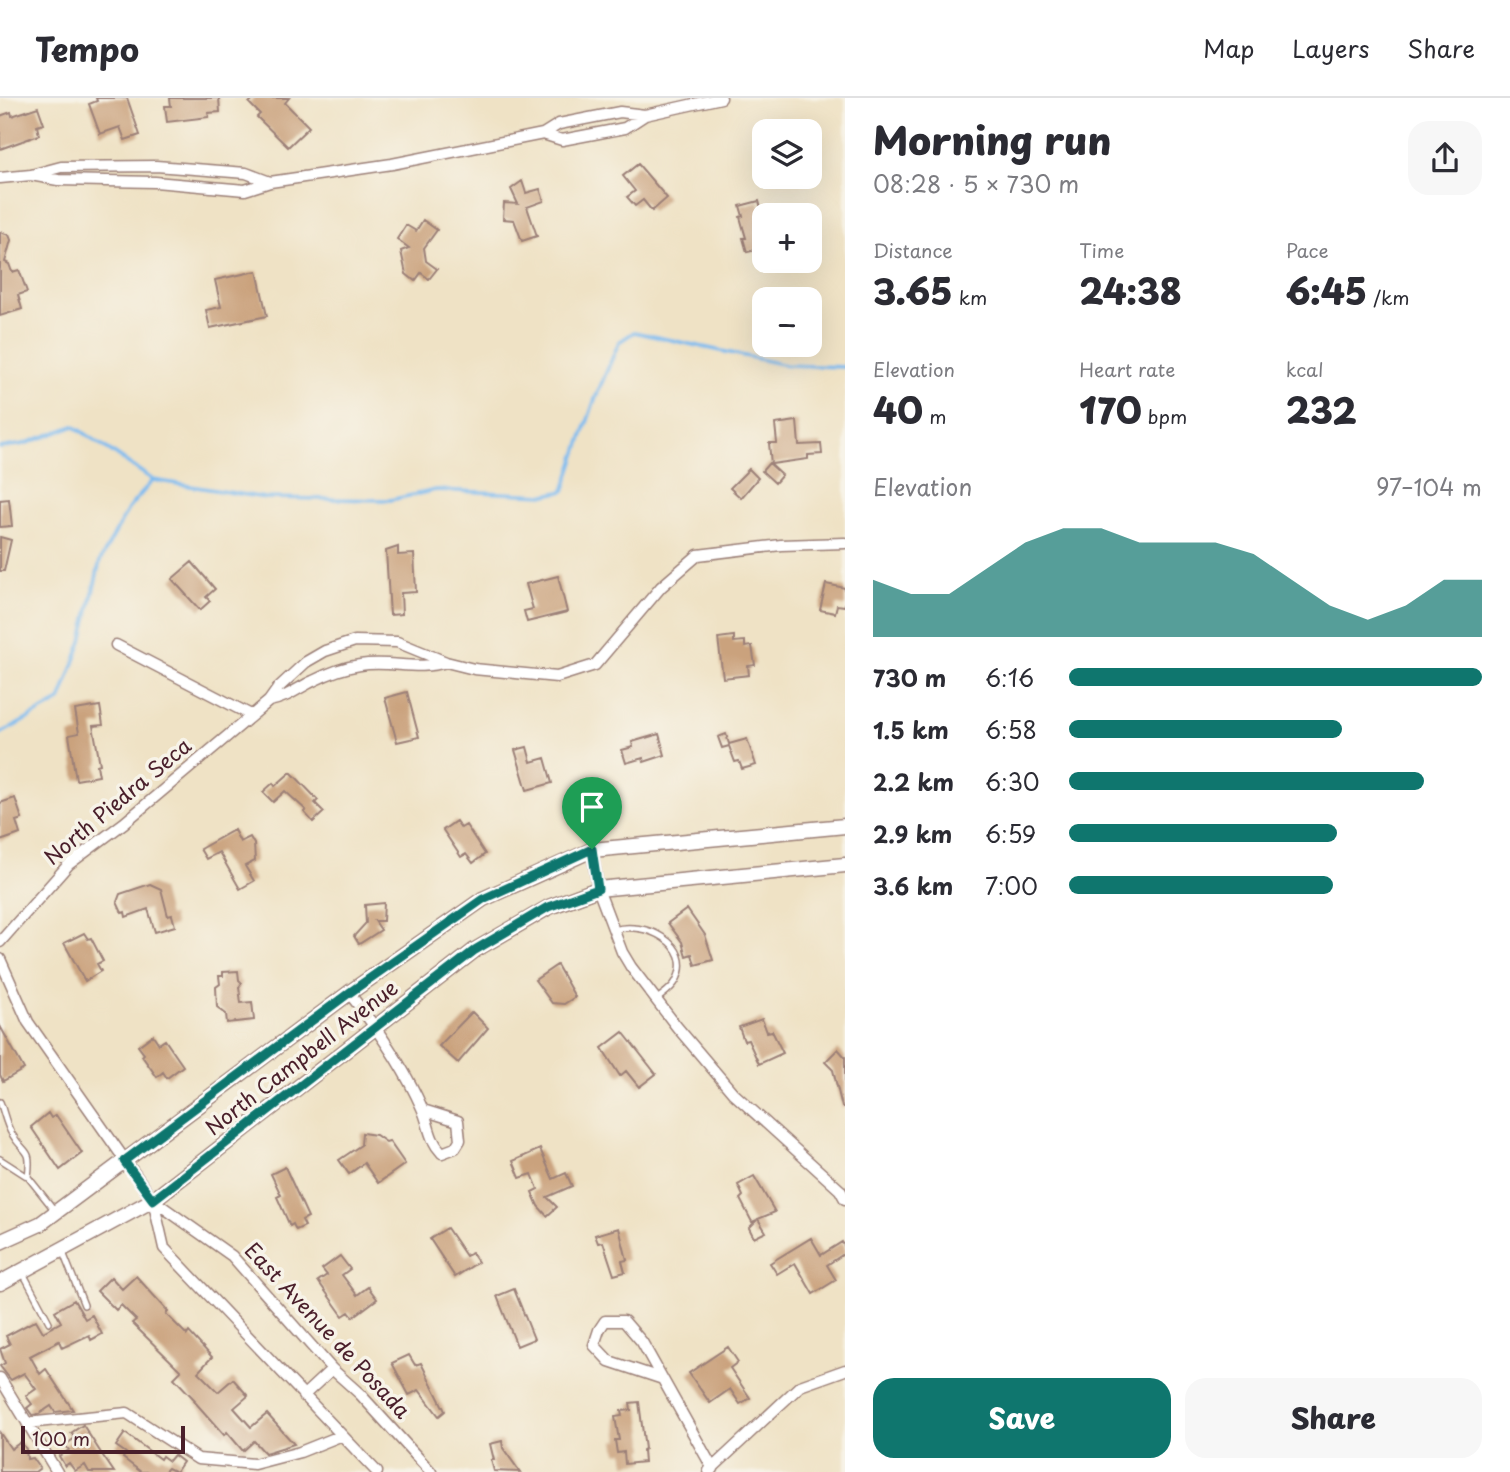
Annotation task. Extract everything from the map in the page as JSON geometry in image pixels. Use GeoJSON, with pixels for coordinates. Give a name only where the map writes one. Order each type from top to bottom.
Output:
{"type":"FeatureCollection","features":[{"type":"Feature","properties":{"kind":"main road","name":"North Campbell Avenue"},"geometry":{"type":"LineString","coordinates":[[0,1242],[40,1224],[349,993],[483,899],[592,849],[845,827]]}},
{"type":"Feature","properties":{"kind":"main road","name":"North Campbell Avenue"},"geometry":{"type":"LineString","coordinates":[[0,1283],[153,1200],[475,950],[548,907],[598,889],[845,865]]}},
{"type":"Feature","properties":{"kind":"street"},"geometry":{"type":"LineString","coordinates":[[31,175],[58,180],[155,182],[245,190],[270,181],[392,164],[543,134],[559,124],[571,121],[620,112],[645,115],[721,98]]}},
{"type":"Feature","properties":{"kind":"street"},"geometry":{"type":"LineString","coordinates":[[543,134],[562,140],[575,138],[625,128],[645,115]]}},
{"type":"Feature","properties":{"kind":"street"},"geometry":{"type":"LineString","coordinates":[[0,178],[31,175],[61,167],[156,166],[246,173],[270,181]]}},
{"type":"Feature","properties":{"kind":"street","name":"North Piedra Seca"},"geometry":{"type":"LineString","coordinates":[[0,942],[69,864],[124,824],[269,701],[279,687],[306,662],[325,651],[355,641],[397,642],[446,662],[474,668],[557,677],[595,664],[661,587],[698,555],[781,545],[845,543]]}},
{"type":"Feature","properties":{"kind":"street"},"geometry":{"type":"LineString","coordinates":[[116,645],[251,715]]}},
{"type":"Feature","properties":{"kind":"street","name":"North Piedra Seca"},"geometry":{"type":"LineString","coordinates":[[269,701],[284,698],[313,681],[359,665],[391,662],[431,667],[446,662]]}},
{"type":"Feature","properties":{"kind":"street"},"geometry":{"type":"LineString","coordinates":[[592,849],[598,889],[631,967],[733,1093],[840,1190],[845,1199]]}},
{"type":"Feature","properties":{"kind":"street"},"geometry":{"type":"LineString","coordinates":[[0,959],[27,1022],[124,1161]]}},
{"type":"Feature","properties":{"kind":"street"},"geometry":{"type":"LineString","coordinates":[[349,993],[377,1027],[423,1110]]}},
{"type":"Feature","properties":{"kind":"street","name":"East Avenue de Posada"},"geometry":{"type":"LineString","coordinates":[[124,1161],[153,1200],[232,1256],[332,1370],[360,1394],[431,1472]]}},
{"type":"Feature","properties":{"kind":"street","name":"East Avenue de Posada"},"geometry":{"type":"LineString","coordinates":[[153,1200],[164,1248],[377,1472]]}},
{"type":"Feature","properties":{"kind":"street"},"geometry":{"type":"LineString","coordinates":[[660,1378],[609,1361],[594,1345],[599,1330],[606,1321],[624,1321],[642,1342],[710,1471],[800,1386],[845,1370]]}},
{"type":"Feature","properties":{"kind":"street"},"geometry":{"type":"LineString","coordinates":[[303,1396],[332,1370]]}},
{"type":"Feature","properties":{"kind":"street"},"geometry":{"type":"LineString","coordinates":[[0,1378],[57,1472]]}},
{"type":"Feature","properties":{"kind":"street"},"geometry":{"type":"LineString","coordinates":[[27,1423],[127,1413],[198,1459],[254,1464],[300,1452],[340,1436]]}},
{"type":"Feature","properties":{"kind":"lane"},"geometry":{"type":"LineString","coordinates":[[614,930],[629,927],[657,933],[676,950],[680,971],[676,981],[656,1000]]}},
{"type":"Feature","properties":{"kind":"lane"},"geometry":{"type":"LineString","coordinates":[[0,1102],[12,1134],[26,1149],[30,1159],[28,1177]]}},
{"type":"Feature","properties":{"kind":"lane"},"geometry":{"type":"LineString","coordinates":[[0,1159],[28,1177],[56,1212]]}},
{"type":"Feature","properties":{"kind":"lane"},"geometry":{"type":"LineString","coordinates":[[62,1250],[85,1305]]}},
{"type":"Feature","properties":{"kind":"lane"},"geometry":{"type":"LineString","coordinates":[[22,1271],[49,1322]]}},
{"type":"Feature","properties":{"kind":"building"},"geometry":{"type":"Polygon","coordinates":[[[96,98],[127,98],[140,135],[125,140],[120,127],[100,134],[89,104],[97,101],[96,98]]]}},
{"type":"Feature","properties":{"kind":"building"},"geometry":{"type":"Polygon","coordinates":[[[170,98],[219,98],[220,112],[208,113],[209,117],[167,122],[165,106],[171,106],[170,98]]]}},
{"type":"Feature","properties":{"kind":"building"},"geometry":{"type":"Polygon","coordinates":[[[254,98],[289,98],[285,103],[309,127],[288,147],[257,117],[260,114],[249,103],[254,98]]]}},
{"type":"Feature","properties":{"kind":"building"},"geometry":{"type":"Polygon","coordinates":[[[38,107],[44,124],[37,126],[39,135],[0,149],[0,116],[11,112],[12,116],[38,107]]]}},
{"type":"Feature","properties":{"kind":"building"},"geometry":{"type":"Polygon","coordinates":[[[638,164],[667,198],[652,211],[643,200],[635,206],[627,197],[635,191],[623,176],[638,164]]]}},
{"type":"Feature","properties":{"kind":"building"},"geometry":{"type":"Polygon","coordinates":[[[522,181],[526,193],[540,189],[544,201],[527,207],[537,236],[522,241],[514,220],[503,219],[504,203],[518,204],[511,189],[522,181]]]}},
{"type":"Feature","properties":{"kind":"building"},"geometry":{"type":"Polygon","coordinates":[[[759,201],[760,203],[752,203],[752,251],[747,252],[743,238],[746,238],[740,206],[759,201]]]}},
{"type":"Feature","properties":{"kind":"building"},"geometry":{"type":"Polygon","coordinates":[[[423,220],[437,230],[424,248],[426,261],[437,269],[429,279],[421,273],[415,281],[406,274],[401,251],[409,248],[397,239],[406,225],[416,231],[423,220]]]}},
{"type":"Feature","properties":{"kind":"building"},"geometry":{"type":"Polygon","coordinates":[[[0,232],[9,235],[11,240],[5,262],[9,264],[12,272],[19,270],[27,292],[18,295],[22,309],[0,316],[0,232]]]}},
{"type":"Feature","properties":{"kind":"building"},"geometry":{"type":"Polygon","coordinates":[[[257,271],[267,316],[210,328],[206,310],[221,307],[215,280],[257,271]]]}},
{"type":"Feature","properties":{"kind":"building"},"geometry":{"type":"Polygon","coordinates":[[[797,421],[799,445],[821,444],[822,454],[808,455],[808,459],[771,464],[769,443],[777,443],[775,424],[797,421]]]}},
{"type":"Feature","properties":{"kind":"building"},"geometry":{"type":"Polygon","coordinates":[[[769,463],[782,475],[775,483],[762,471],[769,463]]]}},
{"type":"Feature","properties":{"kind":"building"},"geometry":{"type":"Polygon","coordinates":[[[749,469],[758,478],[741,498],[730,488],[749,469]]]}},
{"type":"Feature","properties":{"kind":"building"},"geometry":{"type":"Polygon","coordinates":[[[9,499],[12,526],[0,527],[0,500],[9,499]]]}},
{"type":"Feature","properties":{"kind":"building"},"geometry":{"type":"Polygon","coordinates":[[[0,537],[11,540],[4,571],[0,571],[0,537]]]}},
{"type":"Feature","properties":{"kind":"building"},"geometry":{"type":"Polygon","coordinates":[[[398,547],[398,555],[414,554],[416,592],[401,593],[402,614],[390,615],[386,551],[398,547]]]}},
{"type":"Feature","properties":{"kind":"building"},"geometry":{"type":"Polygon","coordinates":[[[192,562],[215,589],[206,597],[210,601],[200,610],[172,579],[192,562]]]}},
{"type":"Feature","properties":{"kind":"building"},"geometry":{"type":"Polygon","coordinates":[[[558,576],[567,612],[527,622],[524,611],[533,609],[526,584],[558,576]]]}},
{"type":"Feature","properties":{"kind":"building"},"geometry":{"type":"Polygon","coordinates":[[[826,584],[845,588],[845,606],[837,605],[835,613],[820,610],[826,584]]]}},
{"type":"Feature","properties":{"kind":"building"},"geometry":{"type":"Polygon","coordinates":[[[734,636],[734,642],[745,641],[745,647],[752,646],[755,665],[748,666],[749,675],[723,678],[718,638],[734,636]]]}},
{"type":"Feature","properties":{"kind":"building"},"geometry":{"type":"Polygon","coordinates":[[[407,692],[419,737],[397,742],[385,698],[407,692]]]}},
{"type":"Feature","properties":{"kind":"building"},"geometry":{"type":"Polygon","coordinates":[[[100,706],[103,725],[93,726],[100,764],[97,765],[99,776],[76,780],[69,735],[79,733],[75,710],[100,706]]]}},
{"type":"Feature","properties":{"kind":"building"},"geometry":{"type":"Polygon","coordinates":[[[659,734],[665,755],[644,762],[643,758],[626,763],[622,750],[633,747],[632,742],[659,734]]]}},
{"type":"Feature","properties":{"kind":"building"},"geometry":{"type":"Polygon","coordinates":[[[726,734],[729,744],[747,739],[756,765],[742,769],[739,761],[735,762],[729,746],[722,748],[718,737],[726,734]]]}},
{"type":"Feature","properties":{"kind":"building"},"geometry":{"type":"Polygon","coordinates":[[[527,747],[531,762],[545,758],[552,783],[527,790],[515,750],[527,747]]]}},
{"type":"Feature","properties":{"kind":"building"},"geometry":{"type":"Polygon","coordinates":[[[291,772],[318,800],[315,803],[324,812],[313,822],[304,812],[306,810],[285,791],[273,802],[263,792],[291,772]]]}},
{"type":"Feature","properties":{"kind":"building"},"geometry":{"type":"Polygon","coordinates":[[[15,798],[22,819],[16,821],[20,834],[0,841],[0,803],[15,798]]]}},
{"type":"Feature","properties":{"kind":"building"},"geometry":{"type":"Polygon","coordinates":[[[456,821],[461,828],[466,825],[485,854],[473,863],[466,854],[461,857],[443,830],[456,821]]]}},
{"type":"Feature","properties":{"kind":"building"},"geometry":{"type":"Polygon","coordinates":[[[234,830],[240,842],[250,837],[254,844],[255,861],[245,866],[254,881],[240,889],[219,852],[206,859],[200,849],[234,830]]]}},
{"type":"Feature","properties":{"kind":"building"},"geometry":{"type":"Polygon","coordinates":[[[150,884],[161,889],[168,916],[172,915],[175,926],[155,932],[148,909],[126,917],[125,912],[122,913],[117,902],[120,894],[150,884]]]}},
{"type":"Feature","properties":{"kind":"building"},"geometry":{"type":"Polygon","coordinates":[[[384,903],[383,921],[375,921],[381,930],[359,944],[354,936],[366,923],[365,905],[384,903]]]}},
{"type":"Feature","properties":{"kind":"building"},"geometry":{"type":"Polygon","coordinates":[[[687,909],[705,935],[713,960],[695,965],[692,954],[686,956],[682,942],[668,923],[687,909]]]}},
{"type":"Feature","properties":{"kind":"building"},"geometry":{"type":"Polygon","coordinates":[[[84,933],[88,939],[91,938],[103,961],[97,964],[101,971],[85,981],[64,943],[84,933]]]}},
{"type":"Feature","properties":{"kind":"building"},"geometry":{"type":"Polygon","coordinates":[[[557,965],[575,997],[564,1004],[552,1003],[535,980],[557,965]]]}},
{"type":"Feature","properties":{"kind":"building"},"geometry":{"type":"Polygon","coordinates":[[[238,971],[242,983],[239,987],[241,1003],[252,1002],[254,1020],[227,1023],[226,1014],[217,1007],[216,987],[220,984],[219,976],[223,976],[223,972],[238,971]]]}},
{"type":"Feature","properties":{"kind":"building"},"geometry":{"type":"Polygon","coordinates":[[[472,1012],[488,1028],[458,1063],[439,1046],[472,1012]]]}},
{"type":"Feature","properties":{"kind":"building"},"geometry":{"type":"Polygon","coordinates":[[[762,1019],[767,1032],[772,1031],[783,1053],[759,1064],[748,1040],[744,1041],[739,1027],[762,1019]]]}},
{"type":"Feature","properties":{"kind":"building"},"geometry":{"type":"Polygon","coordinates":[[[0,1026],[24,1069],[3,1081],[0,1075],[0,1026]]]}},
{"type":"Feature","properties":{"kind":"building"},"geometry":{"type":"Polygon","coordinates":[[[623,1032],[656,1074],[639,1087],[626,1071],[620,1076],[602,1048],[623,1032]]]}},
{"type":"Feature","properties":{"kind":"building"},"geometry":{"type":"Polygon","coordinates":[[[153,1035],[159,1044],[165,1040],[183,1066],[167,1078],[163,1072],[157,1077],[138,1046],[153,1035]]]}},
{"type":"Feature","properties":{"kind":"building"},"geometry":{"type":"Polygon","coordinates":[[[838,1049],[845,1057],[845,1107],[842,1107],[833,1070],[825,1062],[838,1049]]]}},
{"type":"Feature","properties":{"kind":"building"},"geometry":{"type":"Polygon","coordinates":[[[48,1113],[51,1118],[56,1115],[82,1153],[60,1170],[31,1127],[48,1113]]]}},
{"type":"Feature","properties":{"kind":"building"},"geometry":{"type":"Polygon","coordinates":[[[362,1133],[389,1141],[405,1164],[378,1183],[364,1163],[349,1174],[339,1160],[361,1145],[362,1133]]]}},
{"type":"Feature","properties":{"kind":"building"},"geometry":{"type":"Polygon","coordinates":[[[540,1149],[553,1179],[566,1173],[572,1186],[547,1197],[557,1207],[547,1216],[538,1206],[532,1192],[538,1189],[532,1174],[520,1178],[513,1161],[540,1149]]]}},
{"type":"Feature","properties":{"kind":"building"},"geometry":{"type":"Polygon","coordinates":[[[285,1167],[308,1217],[302,1220],[305,1226],[296,1230],[293,1224],[290,1226],[277,1197],[281,1195],[271,1174],[285,1167]]]}},
{"type":"Feature","properties":{"kind":"building"},"geometry":{"type":"Polygon","coordinates":[[[754,1176],[775,1212],[758,1219],[766,1232],[754,1238],[749,1228],[757,1220],[752,1222],[740,1199],[743,1196],[738,1185],[754,1176]]]}},
{"type":"Feature","properties":{"kind":"building"},"geometry":{"type":"Polygon","coordinates":[[[447,1228],[466,1256],[472,1253],[478,1262],[455,1277],[430,1239],[447,1228]]]}},
{"type":"Feature","properties":{"kind":"building"},"geometry":{"type":"Polygon","coordinates":[[[619,1228],[627,1260],[622,1261],[625,1272],[614,1275],[603,1242],[598,1243],[595,1235],[619,1228]]]}},
{"type":"Feature","properties":{"kind":"building"},"geometry":{"type":"Polygon","coordinates":[[[811,1238],[821,1255],[842,1242],[845,1247],[845,1253],[827,1265],[836,1280],[813,1294],[795,1263],[777,1274],[770,1263],[811,1238]]]}},
{"type":"Feature","properties":{"kind":"building"},"geometry":{"type":"Polygon","coordinates":[[[340,1256],[350,1269],[342,1275],[357,1295],[368,1287],[377,1299],[353,1317],[349,1312],[343,1316],[318,1281],[327,1275],[322,1269],[340,1256]]]}},
{"type":"Feature","properties":{"kind":"building"},"geometry":{"type":"Polygon","coordinates":[[[136,1276],[168,1311],[166,1314],[187,1335],[189,1332],[212,1357],[198,1372],[218,1392],[233,1379],[248,1396],[234,1408],[251,1427],[267,1414],[294,1444],[265,1453],[254,1441],[243,1451],[227,1432],[224,1435],[174,1378],[181,1371],[132,1323],[136,1320],[121,1305],[116,1310],[97,1291],[111,1277],[122,1289],[136,1276]]]}},
{"type":"Feature","properties":{"kind":"building"},"geometry":{"type":"Polygon","coordinates":[[[514,1289],[534,1339],[517,1346],[497,1296],[514,1289]]]}},
{"type":"Feature","properties":{"kind":"building"},"geometry":{"type":"Polygon","coordinates":[[[74,1300],[85,1319],[92,1315],[102,1334],[91,1340],[89,1335],[62,1348],[59,1341],[30,1356],[40,1374],[46,1369],[73,1410],[55,1412],[51,1406],[32,1415],[27,1408],[32,1404],[26,1396],[36,1389],[24,1373],[11,1380],[0,1366],[5,1363],[0,1349],[10,1344],[6,1336],[36,1320],[43,1332],[61,1322],[55,1311],[74,1300]]]}},
{"type":"Feature","properties":{"kind":"building"},"geometry":{"type":"Polygon","coordinates":[[[728,1347],[738,1362],[730,1368],[750,1398],[740,1404],[730,1389],[710,1403],[689,1373],[728,1347]]]}},
{"type":"Feature","properties":{"kind":"building"},"geometry":{"type":"Polygon","coordinates":[[[409,1355],[415,1365],[421,1363],[445,1411],[439,1416],[419,1390],[409,1395],[392,1363],[409,1355]]]}},
{"type":"Feature","properties":{"kind":"building"},"geometry":{"type":"Polygon","coordinates":[[[639,1402],[644,1462],[625,1464],[624,1452],[617,1453],[615,1440],[619,1440],[615,1417],[622,1416],[621,1411],[631,1410],[630,1403],[639,1402]]]}},
{"type":"Feature","properties":{"kind":"building"},"geometry":{"type":"Polygon","coordinates":[[[83,1425],[114,1472],[89,1472],[85,1465],[75,1471],[69,1463],[65,1466],[59,1456],[69,1450],[65,1445],[75,1438],[71,1433],[83,1425]]]}},
{"type":"Feature","properties":{"kind":"building"},"geometry":{"type":"Polygon","coordinates":[[[0,1433],[11,1449],[21,1442],[26,1449],[27,1459],[33,1458],[40,1468],[35,1472],[0,1472],[0,1433]]]}},
{"type":"Feature","properties":{"kind":"building"},"geometry":{"type":"Polygon","coordinates":[[[125,1433],[160,1459],[162,1456],[169,1461],[174,1455],[183,1462],[176,1472],[168,1468],[164,1472],[141,1472],[123,1458],[126,1453],[116,1446],[125,1433]]]}},
{"type":"Feature","properties":{"kind":"building"},"geometry":{"type":"Polygon","coordinates":[[[502,1441],[503,1448],[520,1472],[494,1471],[490,1444],[502,1441]]]}},
{"type":"Feature","properties":{"kind":"waterway"},"geometry":{"type":"LineString","coordinates":[[0,734],[60,701],[82,641],[100,561],[128,509],[153,480],[265,498],[390,500],[436,490],[546,495],[564,491],[595,399],[619,342],[634,332],[786,365],[845,367]]}},
{"type":"Feature","properties":{"kind":"waterway"},"geometry":{"type":"LineString","coordinates":[[0,448],[24,444],[74,426],[153,480]]}},
{"type":"Feature","properties":{"kind":"route"},"geometry":{"type":"LineString","coordinates":[[592,849],[598,889],[548,907],[475,950],[153,1200],[124,1161],[349,993],[483,899],[592,849]]}}]}
